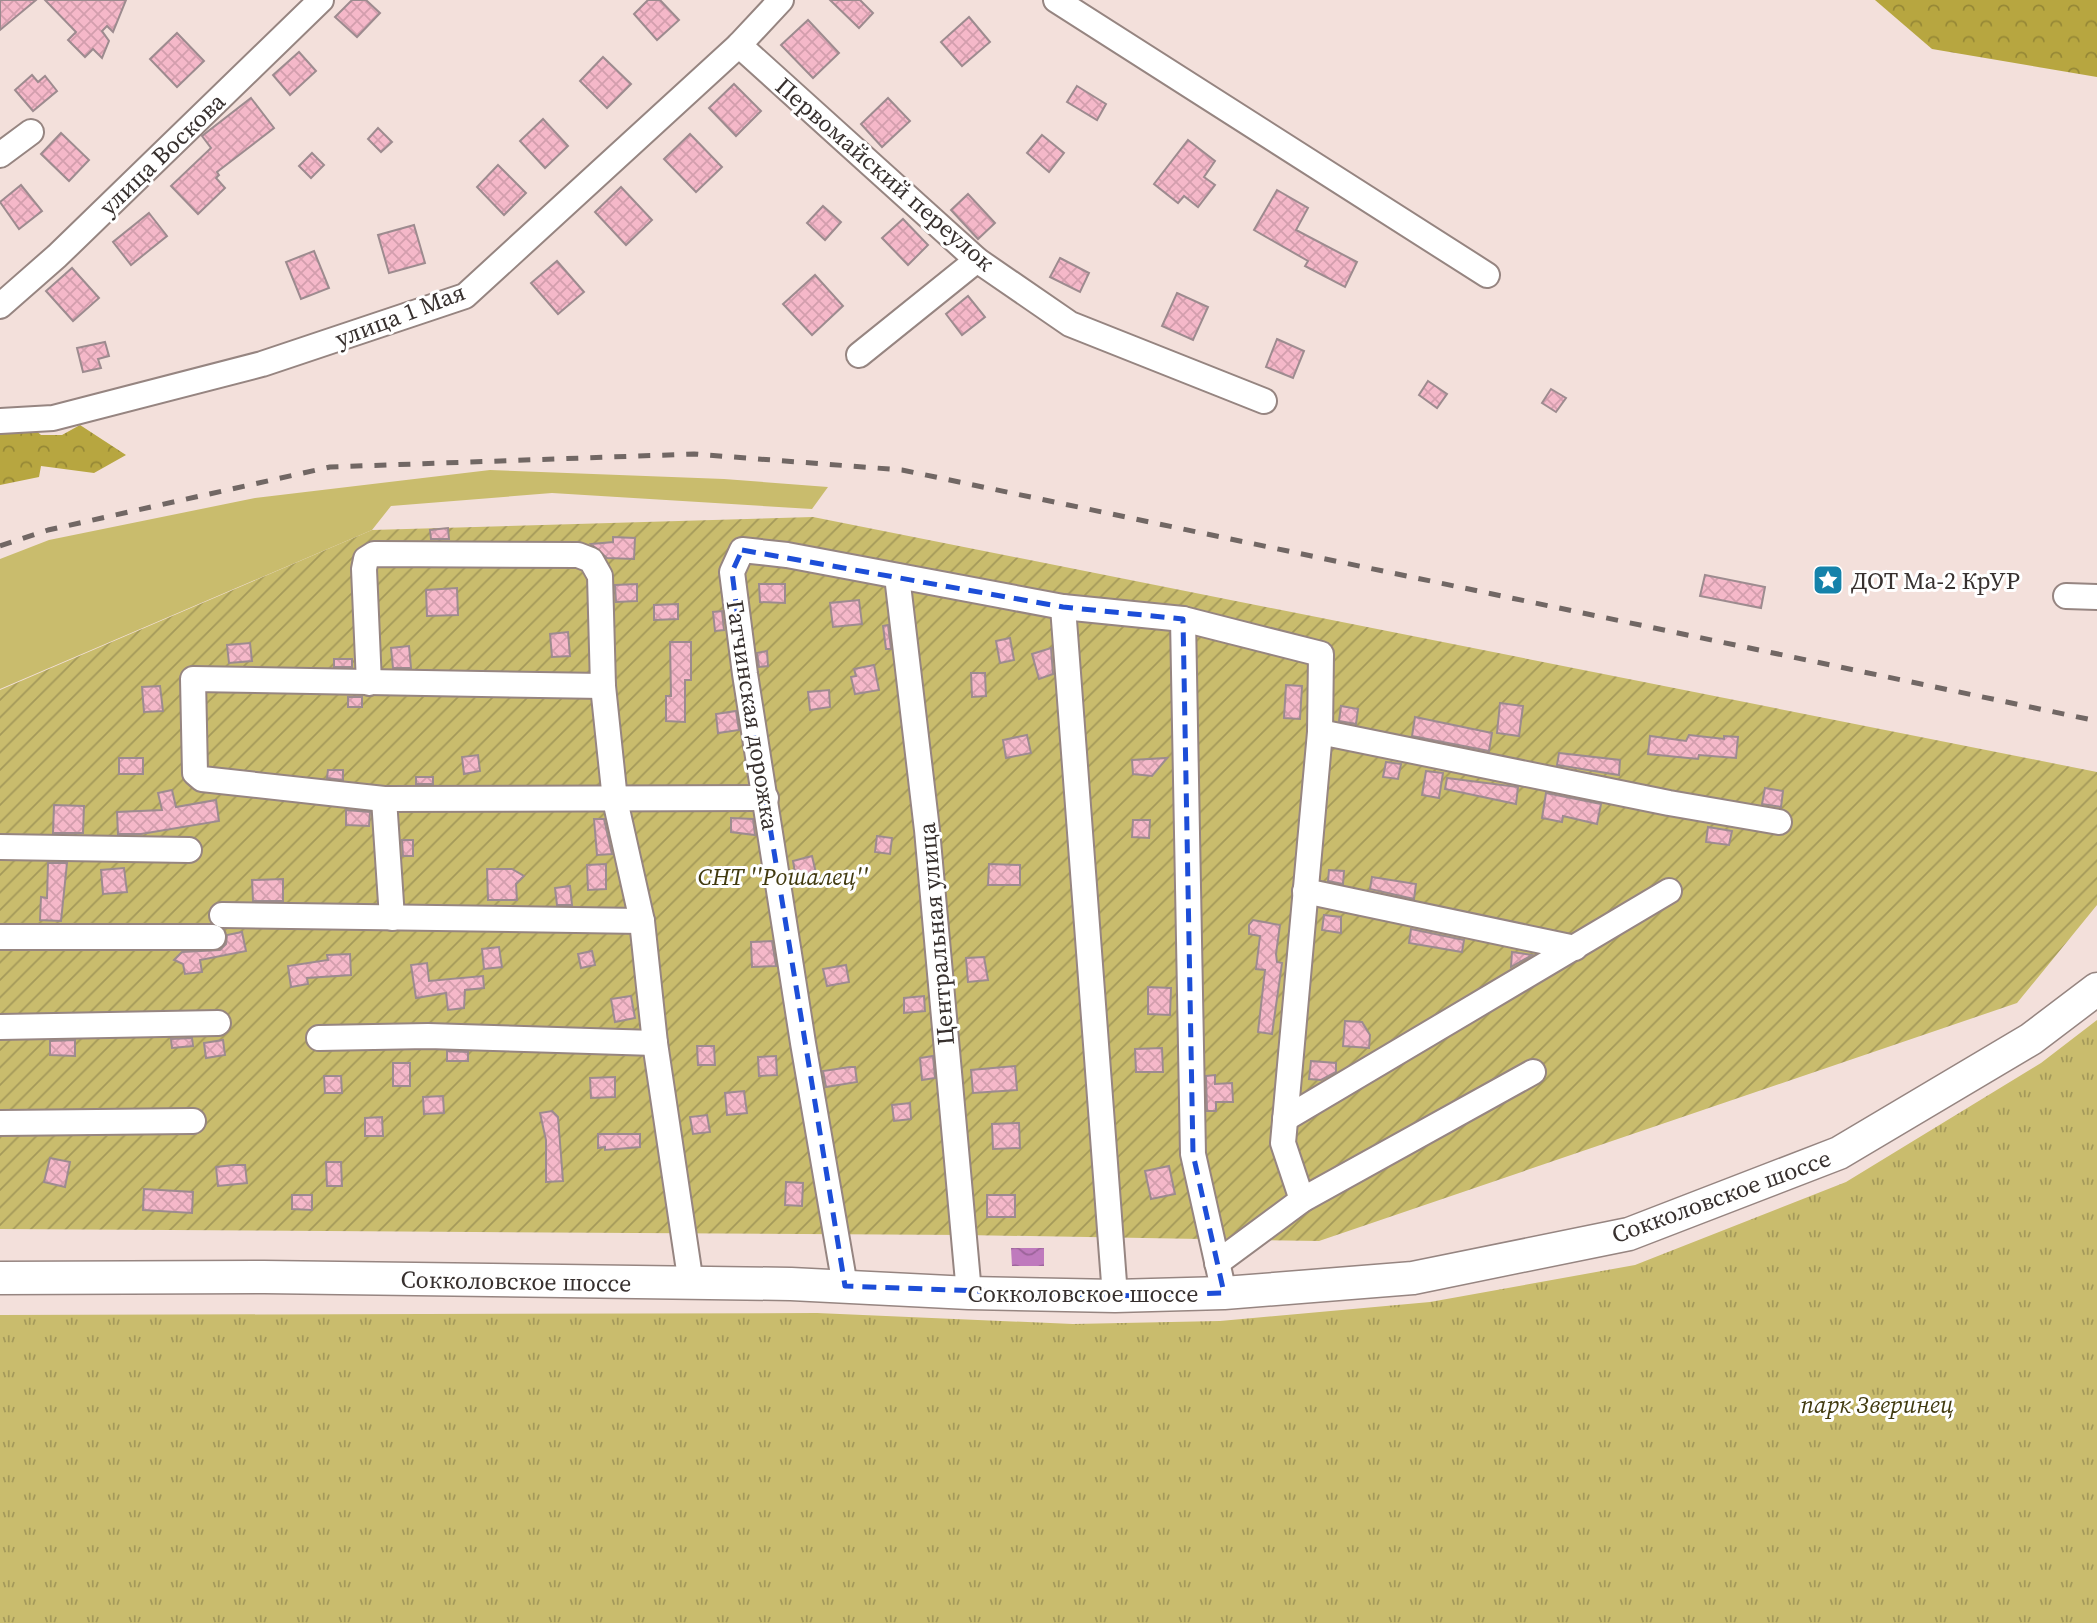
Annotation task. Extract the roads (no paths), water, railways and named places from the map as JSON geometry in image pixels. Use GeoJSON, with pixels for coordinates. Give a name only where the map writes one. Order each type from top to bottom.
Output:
{"type":"FeatureCollection","features":[{"type":"Feature","properties":{"kind":"main road","name":"Сокколовское шоссе"},"geometry":{"type":"LineString","coordinates":[[0,1278],[264,1277],[845,1286],[969,1293],[1115,1296],[1224,1293],[1413,1278],[1629,1234],[1839,1153],[2031,1039],[2097,989]]}},
{"type":"Feature","properties":{"kind":"street","name":"улица Воскова"},"geometry":{"type":"LineString","coordinates":[[0,306],[57,256],[321,0]]}},
{"type":"Feature","properties":{"kind":"street","name":"улица 1 Мая"},"geometry":{"type":"LineString","coordinates":[[0,421],[52,418],[262,364],[465,296],[738,45],[781,0]]}},
{"type":"Feature","properties":{"kind":"street"},"geometry":{"type":"LineString","coordinates":[[1056,0],[1487,275]]}},
{"type":"Feature","properties":{"kind":"street","name":"Первомайский переулок"},"geometry":{"type":"LineString","coordinates":[[738,45],[976,260],[1070,324],[1264,401]]}},
{"type":"Feature","properties":{"kind":"street"},"geometry":{"type":"LineString","coordinates":[[0,155],[31,132]]}},
{"type":"Feature","properties":{"kind":"street"},"geometry":{"type":"LineString","coordinates":[[859,355],[976,260]]}},
{"type":"Feature","properties":{"kind":"street","name":"Гатчинская дорожка"},"geometry":{"type":"LineString","coordinates":[[845,1286],[803,1043],[732,572],[741,550],[787,555],[897,576]]}},
{"type":"Feature","properties":{"kind":"street"},"geometry":{"type":"LineString","coordinates":[[369,683],[364,569],[366,559],[374,554],[578,555],[591,560],[600,576],[603,686],[615,800],[642,921],[655,1043],[691,1284]]}},
{"type":"Feature","properties":{"kind":"street"},"geometry":{"type":"LineString","coordinates":[[897,576],[1063,607],[1183,619],[1321,654],[1320,732],[1283,1143],[1302,1200]]}},
{"type":"Feature","properties":{"kind":"street","name":"Центральная улица"},"geometry":{"type":"LineString","coordinates":[[897,576],[927,830],[969,1293]]}},
{"type":"Feature","properties":{"kind":"street"},"geometry":{"type":"LineString","coordinates":[[2066,596],[2097,597]]}},
{"type":"Feature","properties":{"kind":"street"},"geometry":{"type":"LineString","coordinates":[[1063,607],[1115,1296]]}},
{"type":"Feature","properties":{"kind":"street"},"geometry":{"type":"LineString","coordinates":[[1183,619],[1193,1154],[1224,1293]]}},
{"type":"Feature","properties":{"kind":"street"},"geometry":{"type":"LineString","coordinates":[[603,686],[193,680],[195,773],[202,779],[384,799],[766,798]]}},
{"type":"Feature","properties":{"kind":"street"},"geometry":{"type":"LineString","coordinates":[[1320,732],[1669,803],[1779,822]]}},
{"type":"Feature","properties":{"kind":"street"},"geometry":{"type":"LineString","coordinates":[[384,799],[392,918]]}},
{"type":"Feature","properties":{"kind":"street"},"geometry":{"type":"LineString","coordinates":[[0,847],[189,850]]}},
{"type":"Feature","properties":{"kind":"street"},"geometry":{"type":"LineString","coordinates":[[1305,891],[1575,948]]}},
{"type":"Feature","properties":{"kind":"street"},"geometry":{"type":"LineString","coordinates":[[1285,1119],[1669,891]]}},
{"type":"Feature","properties":{"kind":"street"},"geometry":{"type":"LineString","coordinates":[[0,937],[392,918],[642,921]]}},
{"type":"Feature","properties":{"kind":"street"},"geometry":{"type":"LineString","coordinates":[[0,1027],[218,1023]]}},
{"type":"Feature","properties":{"kind":"street"},"geometry":{"type":"LineString","coordinates":[[318,1038],[428,1036],[655,1043]]}},
{"type":"Feature","properties":{"kind":"street"},"geometry":{"type":"LineString","coordinates":[[1217,1263],[1302,1200],[1533,1072]]}},
{"type":"Feature","properties":{"kind":"street"},"geometry":{"type":"LineString","coordinates":[[0,1123],[193,1121]]}},
{"type":"Feature","properties":{"kind":"water"},"geometry":{"type":"Polygon","coordinates":[[[1011,1248],[1044,1248],[1044,1266],[1012,1266],[1011,1248]]]}},
{"type":"Feature","properties":{"kind":"railway"},"geometry":{"type":"LineString","coordinates":[[0,546],[48,530],[330,467],[694,454],[902,470],[2097,721]]}},
{"type":"Feature","properties":{"kind":"place","name":"ДОТ Ма-2 КрУР"},"geometry":{"type":"Point","coordinates":[1828,580]}},
{"type":"Feature","properties":{"kind":"park label","name":"СНТ ''Рошалец''"},"geometry":{"type":"Point","coordinates":[783,876]}},
{"type":"Feature","properties":{"kind":"park label","name":"парк Зверинец"},"geometry":{"type":"Point","coordinates":[1877,1404]}}]}
